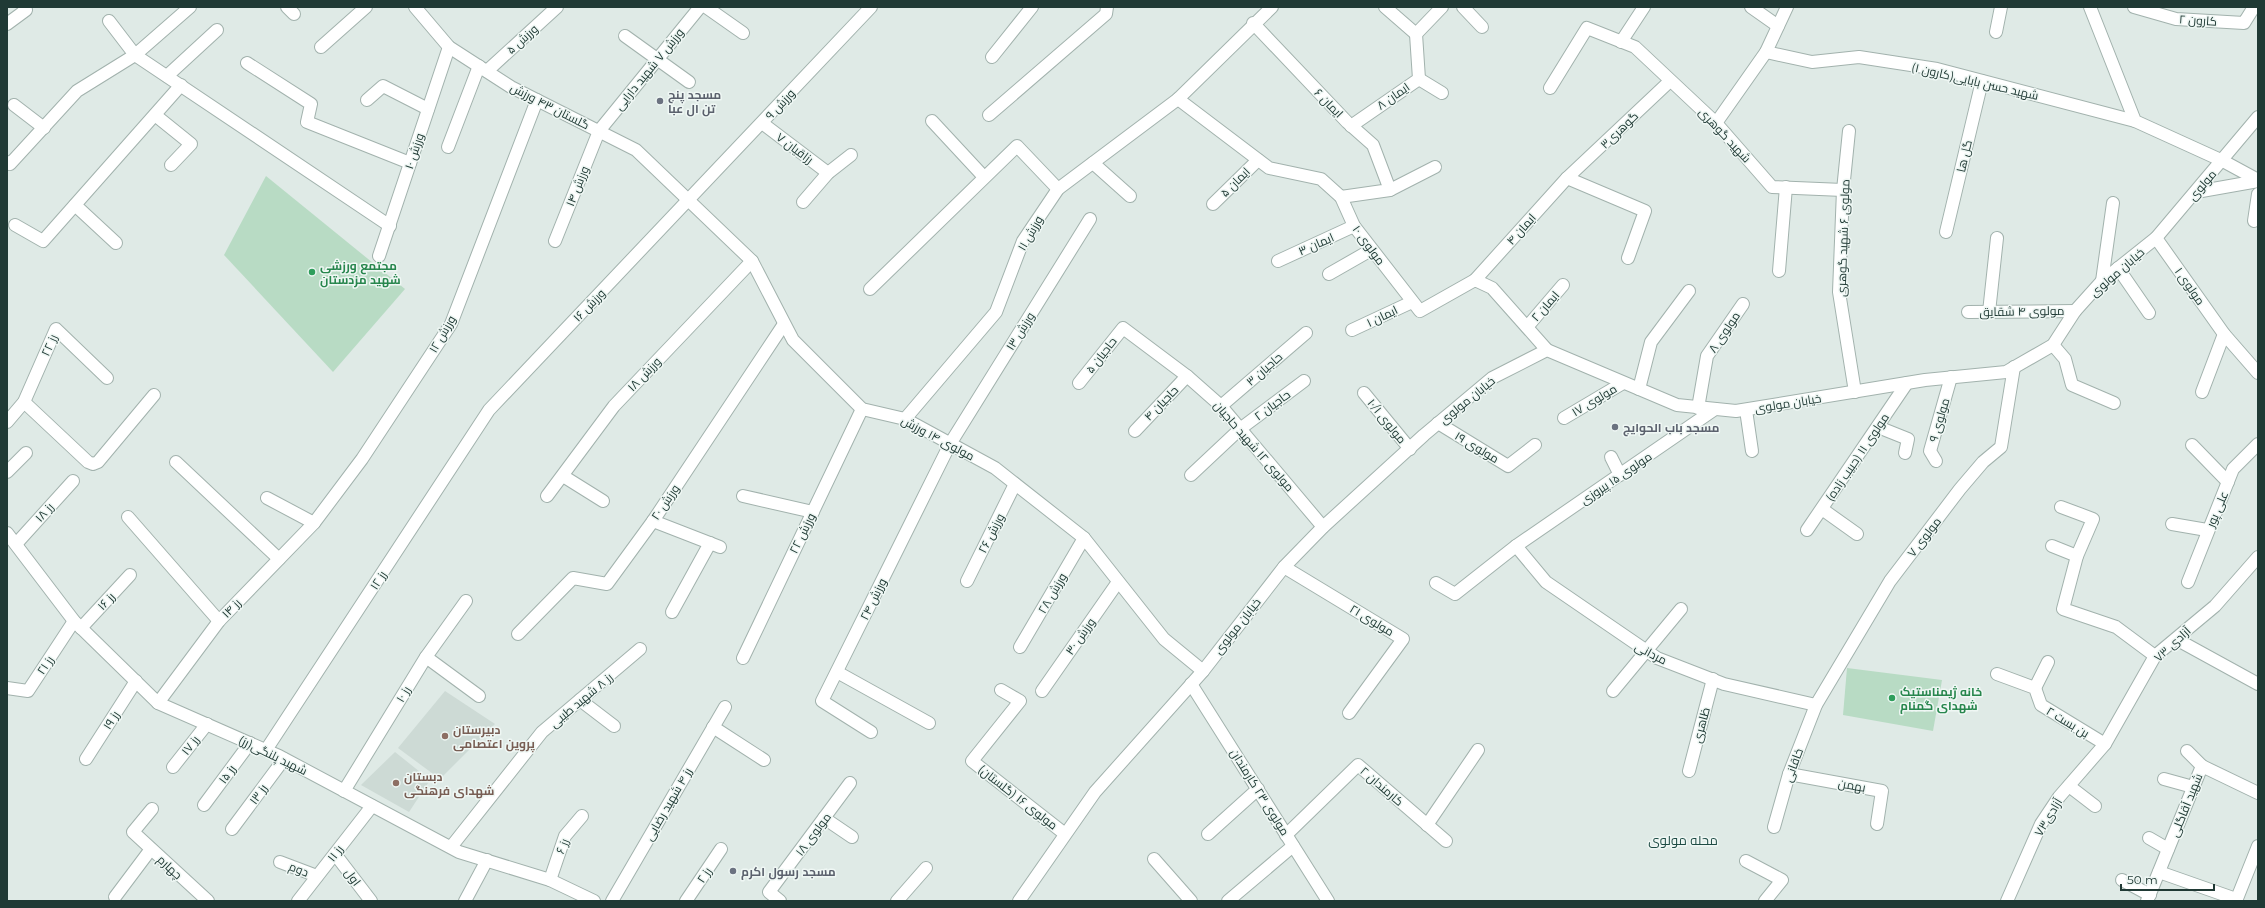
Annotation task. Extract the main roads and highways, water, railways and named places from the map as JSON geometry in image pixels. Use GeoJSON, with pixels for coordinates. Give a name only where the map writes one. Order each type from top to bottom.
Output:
{"type":"FeatureCollection","features":[{"type":"Feature","properties":{"kind":"place","name":"مسجد پنج تن ال عبا"},"geometry":{"type":"Point","coordinates":[660,101]}},
{"type":"Feature","properties":{"kind":"place","name":"مجتمع ورزشی شهید مزدستان"},"geometry":{"type":"Point","coordinates":[312,272]}},
{"type":"Feature","properties":{"kind":"place","name":"مسجد باب الحوایج"},"geometry":{"type":"Point","coordinates":[1615,427]}},
{"type":"Feature","properties":{"kind":"place","name":"خانه ژیمناستیک شهدای گمنام"},"geometry":{"type":"Point","coordinates":[1892,698]}},
{"type":"Feature","properties":{"kind":"place","name":"دبیرستان پروین اعتصامی"},"geometry":{"type":"Point","coordinates":[445,736]}},
{"type":"Feature","properties":{"kind":"place","name":"دبستان شهدای فرهنگی"},"geometry":{"type":"Point","coordinates":[396,783]}},
{"type":"Feature","properties":{"kind":"place","name":"مسجد رسول اکرم"},"geometry":{"type":"Point","coordinates":[733,871]}},
{"type":"Feature","properties":{"kind":"district","name":"محله مولوی"},"geometry":{"type":"Point","coordinates":[1683,840]}}]}
